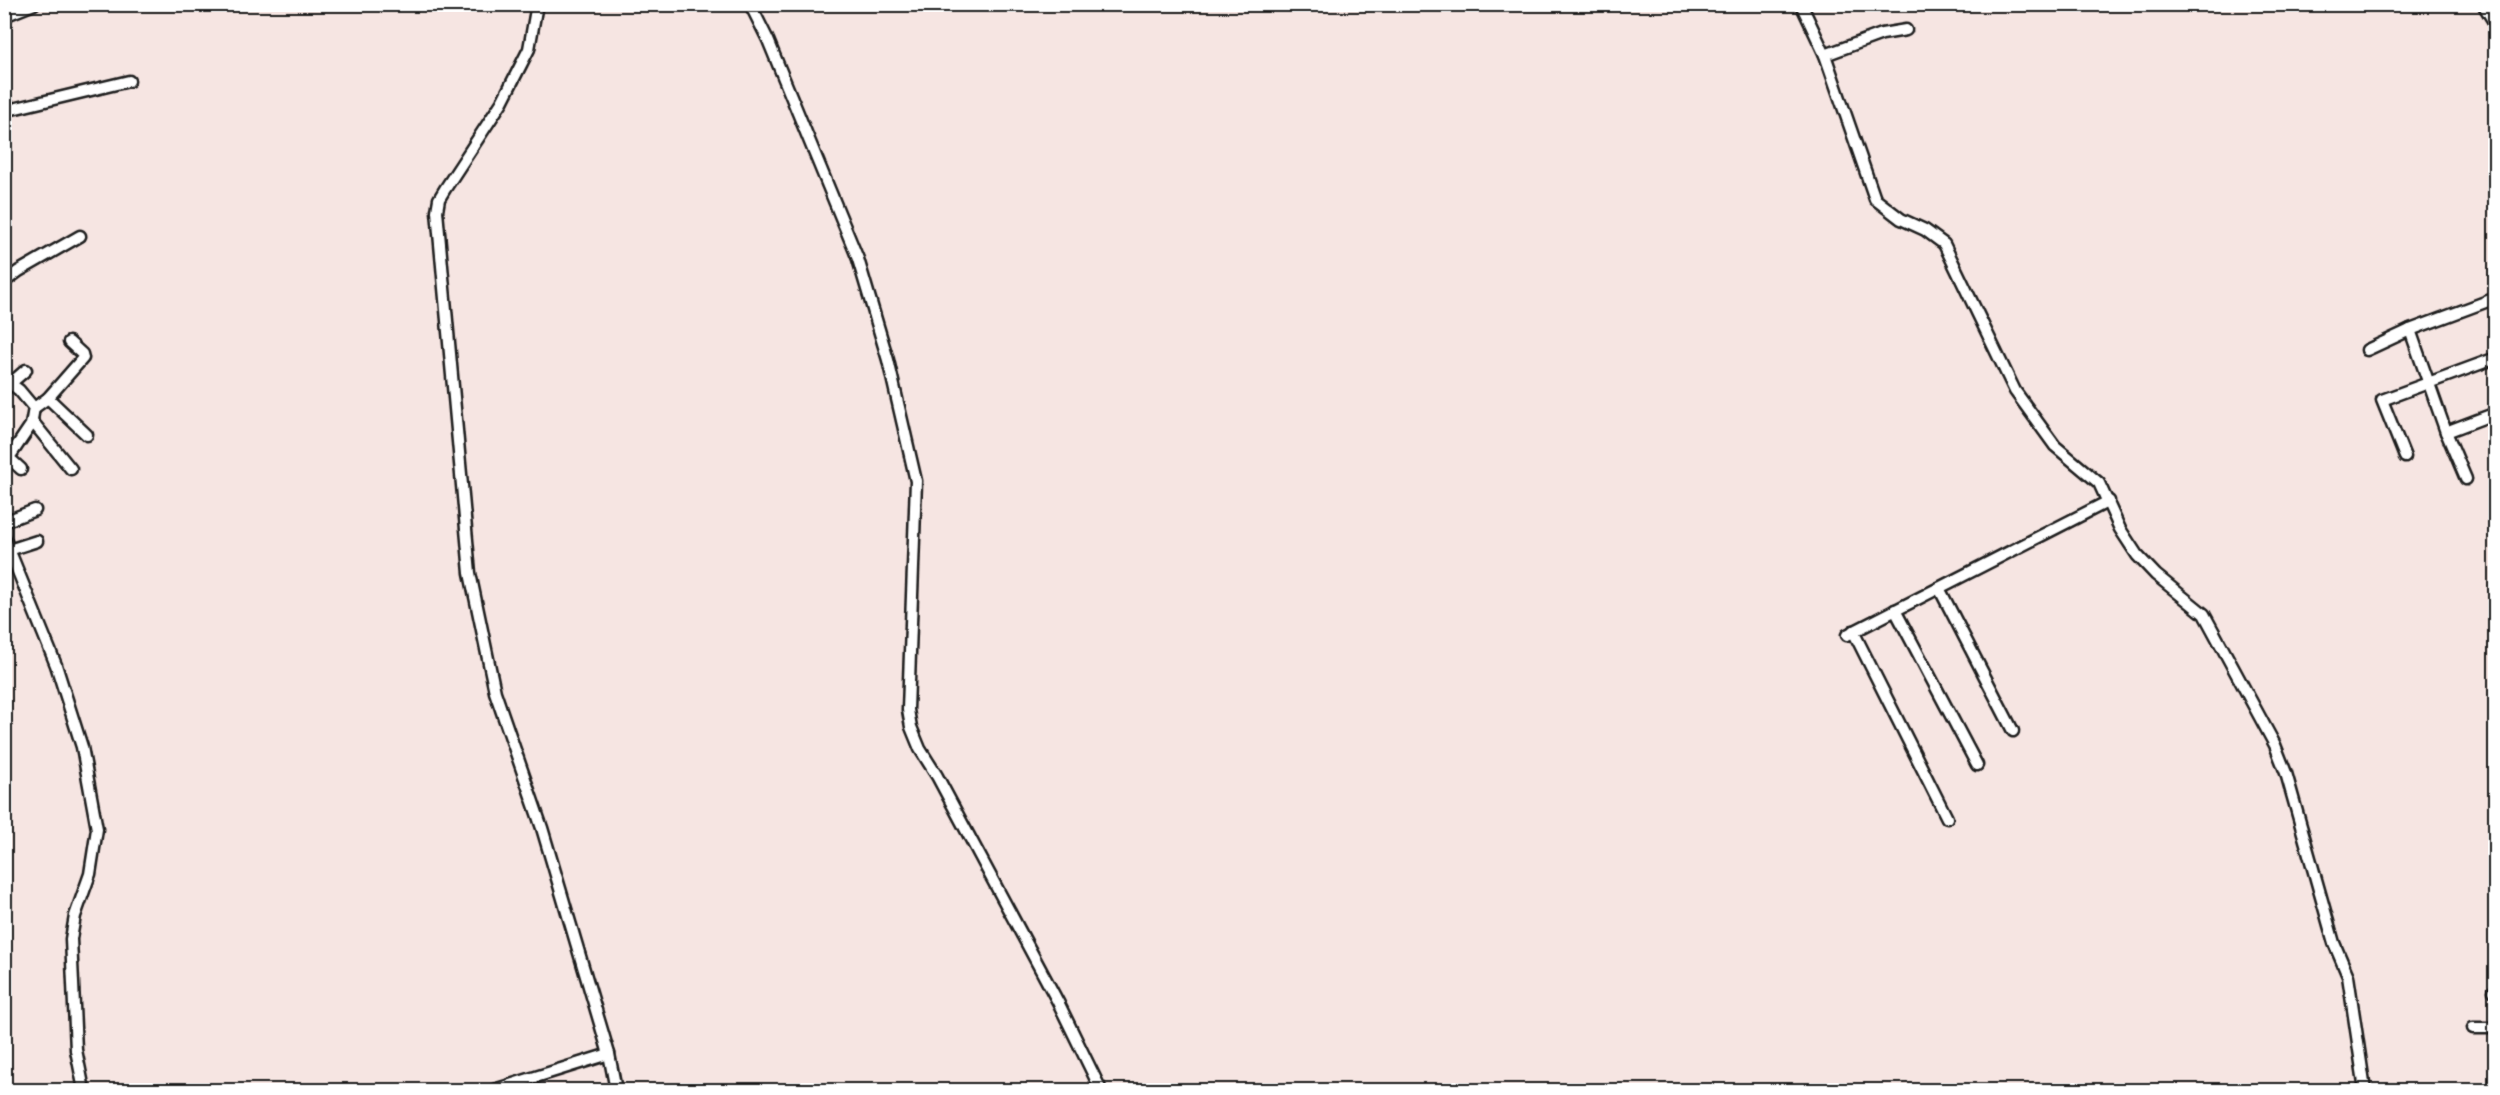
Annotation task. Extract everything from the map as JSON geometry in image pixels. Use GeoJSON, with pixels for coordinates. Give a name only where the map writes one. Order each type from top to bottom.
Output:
{"type":"FeatureCollection","features":[{"type":"Feature","properties":{"kind":"street"},"geometry":{"type":"LineString","coordinates":[[4,16],[34,4]]}},
{"type":"Feature","properties":{"kind":"street"},"geometry":{"type":"LineString","coordinates":[[537,4],[529,49],[502,102],[439,199],[437,211],[470,573],[475,600],[495,692],[542,828],[609,1054],[616,1090]]}},
{"type":"Feature","properties":{"kind":"street"},"geometry":{"type":"LineString","coordinates":[[750,4],[768,40],[858,259],[888,360],[916,481],[908,670],[910,727],[1058,1002],[1101,1089],[1088,1090]]}},
{"type":"Feature","properties":{"kind":"street"},"geometry":{"type":"LineString","coordinates":[[1801,4],[1825,55],[1875,199],[1901,219],[1925,230],[1944,244],[2015,391],[2055,446],[2099,483],[2120,529],[2138,555],[2156,575],[2204,614],[2275,745],[2286,773],[2334,943],[2348,976],[2365,1090]]}},
{"type":"Feature","properties":{"kind":"street"},"geometry":{"type":"LineString","coordinates":[[2483,4],[2496,25]]}},
{"type":"Feature","properties":{"kind":"street"},"geometry":{"type":"LineString","coordinates":[[1825,55],[1882,34],[1906,30]]}},
{"type":"Feature","properties":{"kind":"street"},"geometry":{"type":"LineString","coordinates":[[4,111],[129,81]]}},
{"type":"Feature","properties":{"kind":"street"},"geometry":{"type":"LineString","coordinates":[[4,282],[80,236]]}},
{"type":"Feature","properties":{"kind":"street"},"geometry":{"type":"LineString","coordinates":[[2367,350],[2410,330],[2496,298]]}},
{"type":"Feature","properties":{"kind":"street"},"geometry":{"type":"LineString","coordinates":[[2410,330],[2446,432],[2466,478]]}},
{"type":"Feature","properties":{"kind":"street"},"geometry":{"type":"LineString","coordinates":[[34,408],[48,398],[83,358],[82,354],[69,342]]}},
{"type":"Feature","properties":{"kind":"street"},"geometry":{"type":"LineString","coordinates":[[2405,457],[2382,400],[2496,358]]}},
{"type":"Feature","properties":{"kind":"street"},"geometry":{"type":"LineString","coordinates":[[21,469],[7,462],[33,421],[34,408],[8,381],[26,370]]}},
{"type":"Feature","properties":{"kind":"street"},"geometry":{"type":"LineString","coordinates":[[48,398],[87,435]]}},
{"type":"Feature","properties":{"kind":"street"},"geometry":{"type":"LineString","coordinates":[[2446,432],[2496,413]]}},
{"type":"Feature","properties":{"kind":"street"},"geometry":{"type":"LineString","coordinates":[[33,421],[71,469]]}},
{"type":"Feature","properties":{"kind":"street"},"geometry":{"type":"LineString","coordinates":[[1947,818],[1850,633],[2109,501]]}},
{"type":"Feature","properties":{"kind":"street"},"geometry":{"type":"LineString","coordinates":[[4,522],[35,510]]}},
{"type":"Feature","properties":{"kind":"street"},"geometry":{"type":"LineString","coordinates":[[4,537],[56,665],[81,747],[97,829],[90,874],[75,916],[71,939],[76,1050],[84,1090]]}},
{"type":"Feature","properties":{"kind":"street"},"geometry":{"type":"LineString","coordinates":[[9,550],[37,541]]}},
{"type":"Feature","properties":{"kind":"street"},"geometry":{"type":"LineString","coordinates":[[1939,588],[2013,731]]}},
{"type":"Feature","properties":{"kind":"street"},"geometry":{"type":"LineString","coordinates":[[1895,610],[1977,765]]}},
{"type":"Feature","properties":{"kind":"street"},"geometry":{"type":"LineString","coordinates":[[2473,1028],[2496,1028]]}},
{"type":"Feature","properties":{"kind":"street"},"geometry":{"type":"LineString","coordinates":[[494,1090],[609,1054]]}}]}
